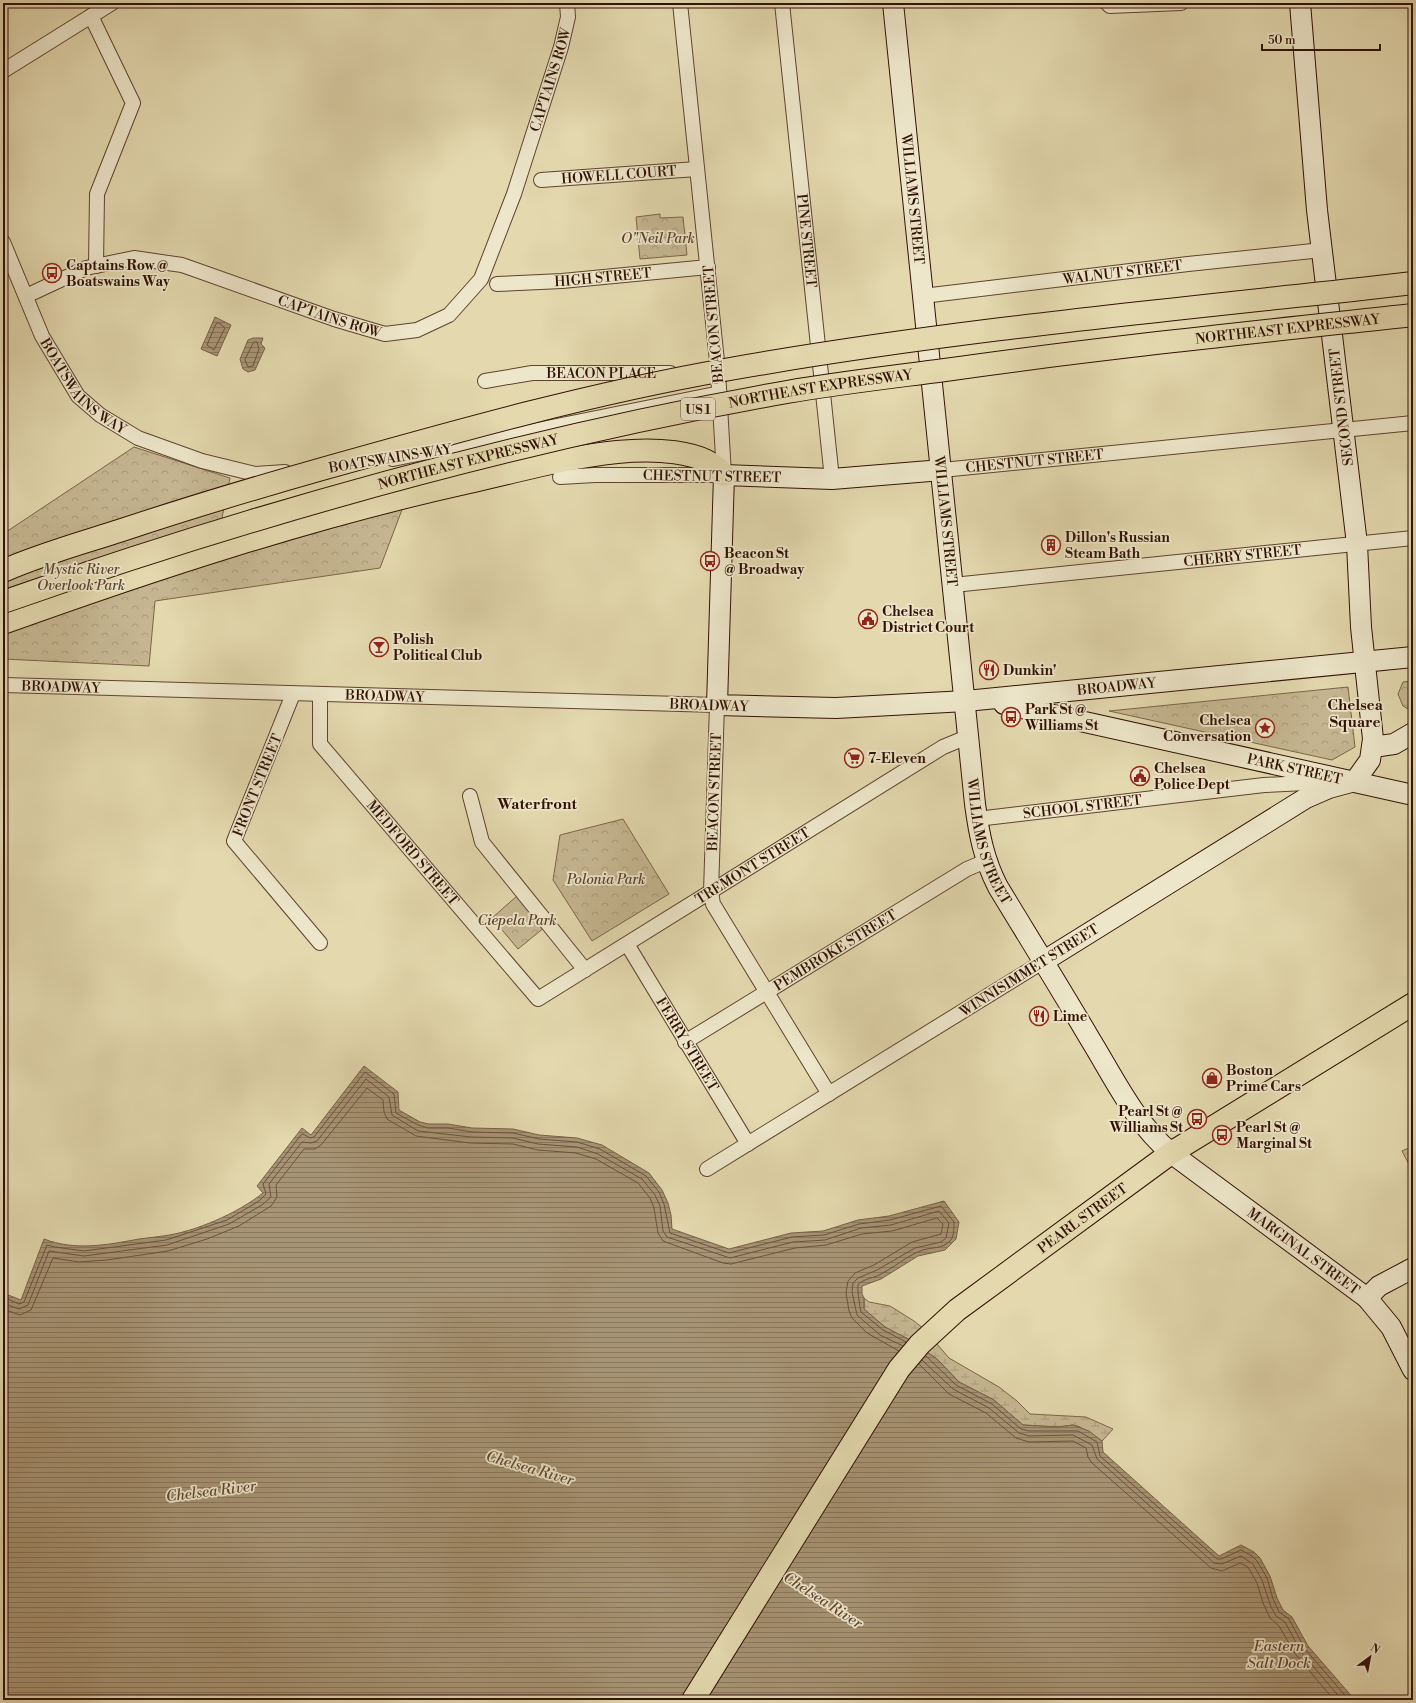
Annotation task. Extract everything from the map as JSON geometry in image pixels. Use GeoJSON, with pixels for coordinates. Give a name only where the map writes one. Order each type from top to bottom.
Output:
{"type":"FeatureCollection","features":[{"type":"Feature","properties":{"kind":"main road","name":"WILLIAMS STREET"},"geometry":{"type":"LineString","coordinates":[[893,3],[966,701],[977,820],[986,861],[998,887],[1131,1106],[1154,1137],[1171,1153]]}},
{"type":"Feature","properties":{"kind":"main road","name":"SECOND STREET"},"geometry":{"type":"LineString","coordinates":[[1300,3],[1322,250],[1357,544],[1361,627],[1373,746],[1370,760],[1355,781]]}},
{"type":"Feature","properties":{"kind":"main road"},"geometry":{"type":"LineString","coordinates":[[3,572],[66,548],[270,483],[552,407],[628,389],[727,370],[924,338],[1413,283]]}},
{"type":"Feature","properties":{"kind":"main road","name":"NORTHEAST EXPRESSWAY"},"geometry":{"type":"LineString","coordinates":[[3,602],[196,538],[310,504],[560,438],[673,414],[788,392],[1021,359],[1413,316]]}},
{"type":"Feature","properties":{"kind":"main road"},"geometry":{"type":"LineString","coordinates":[[3,622],[262,536],[427,491],[554,471],[612,453],[654,452],[702,458],[713,464],[724,475]]}},
{"type":"Feature","properties":{"kind":"main road","name":"CHESTNUT STREET"},"geometry":{"type":"LineString","coordinates":[[724,475],[832,479],[942,470]]}},
{"type":"Feature","properties":{"kind":"main road","name":"BEACON STREET"},"geometry":{"type":"LineString","coordinates":[[717,705],[724,475]]}},
{"type":"Feature","properties":{"kind":"main road","name":"BROADWAY"},"geometry":{"type":"LineString","coordinates":[[717,705],[836,708],[966,701],[1413,657]]}},
{"type":"Feature","properties":{"kind":"main road"},"geometry":{"type":"LineString","coordinates":[[1087,689],[1076,698],[1077,712],[1087,721]]}},
{"type":"Feature","properties":{"kind":"main road","name":"PARK STREET"},"geometry":{"type":"LineString","coordinates":[[966,701],[1010,705],[1087,721],[1413,794]]}},
{"type":"Feature","properties":{"kind":"main road"},"geometry":{"type":"LineString","coordinates":[[1373,746],[1394,744],[1413,734]]}},
{"type":"Feature","properties":{"kind":"main road","name":"WINNISIMMET STREET"},"geometry":{"type":"LineString","coordinates":[[1044,961],[1306,798],[1329,788],[1355,781]]}},
{"type":"Feature","properties":{"kind":"main road","name":"PEARL STREET"},"geometry":{"type":"LineString","coordinates":[[693,1700],[904,1362],[920,1344],[946,1319],[1171,1153],[1413,1004]]}},
{"type":"Feature","properties":{"kind":"main road","name":"MARGINAL STREET"},"geometry":{"type":"LineString","coordinates":[[1171,1153],[1367,1298],[1391,1327],[1413,1370]]}},
{"type":"Feature","properties":{"kind":"main road"},"geometry":{"type":"LineString","coordinates":[[1367,1298],[1379,1286],[1413,1268]]}},
{"type":"Feature","properties":{"kind":"street"},"geometry":{"type":"LineString","coordinates":[[3,71],[112,3]]}},
{"type":"Feature","properties":{"kind":"street","name":"CAPTAINS ROW"},"geometry":{"type":"LineString","coordinates":[[26,296],[86,268],[134,258],[182,264],[334,319],[385,334],[417,330],[449,315],[481,279],[511,201],[561,47],[568,17],[567,3]]}},
{"type":"Feature","properties":{"kind":"street","name":"BEACON STREET"},"geometry":{"type":"LineString","coordinates":[[680,3],[718,371],[724,475]]}},
{"type":"Feature","properties":{"kind":"street","name":"PINE STREET"},"geometry":{"type":"LineString","coordinates":[[782,3],[832,479]]}},
{"type":"Feature","properties":{"kind":"street"},"geometry":{"type":"LineString","coordinates":[[1108,4],[1181,3]]}},
{"type":"Feature","properties":{"kind":"street"},"geometry":{"type":"LineString","coordinates":[[91,16],[133,103],[96,194],[96,266]]}},
{"type":"Feature","properties":{"kind":"street","name":"HOWELL COURT"},"geometry":{"type":"LineString","coordinates":[[541,180],[697,169]]}},
{"type":"Feature","properties":{"kind":"street","name":"BOATSWAINS WAY"},"geometry":{"type":"LineString","coordinates":[[3,242],[42,336],[78,396],[100,415],[138,438],[202,461],[255,474],[353,467],[720,393]]}},
{"type":"Feature","properties":{"kind":"street","name":"WALNUT STREET"},"geometry":{"type":"LineString","coordinates":[[923,296],[1188,264],[1322,250]]}},
{"type":"Feature","properties":{"kind":"street","name":"HIGH STREET"},"geometry":{"type":"LineString","coordinates":[[497,284],[562,282],[708,267]]}},
{"type":"Feature","properties":{"kind":"street","name":"BEACON PLACE"},"geometry":{"type":"LineString","coordinates":[[485,381],[532,373],[693,373],[718,371]]}},
{"type":"Feature","properties":{"kind":"street","name":"CHESTNUT STREET"},"geometry":{"type":"LineString","coordinates":[[942,470],[1413,423]]}},
{"type":"Feature","properties":{"kind":"street","name":"CHERRY STREET"},"geometry":{"type":"LineString","coordinates":[[954,585],[1413,538]]}},
{"type":"Feature","properties":{"kind":"street","name":"BROADWAY"},"geometry":{"type":"LineString","coordinates":[[3,685],[717,705]]}},
{"type":"Feature","properties":{"kind":"street","name":"FRONT STREET"},"geometry":{"type":"LineString","coordinates":[[293,694],[234,841],[320,943]]}},
{"type":"Feature","properties":{"kind":"street","name":"MEDFORD STREET"},"geometry":{"type":"LineString","coordinates":[[320,695],[320,744],[538,999]]}},
{"type":"Feature","properties":{"kind":"street","name":"BEACON STREET"},"geometry":{"type":"LineString","coordinates":[[717,705],[711,892],[713,904],[829,1094]]}},
{"type":"Feature","properties":{"kind":"street","name":"TREMONT STREET"},"geometry":{"type":"LineString","coordinates":[[538,999],[943,747],[960,740],[969,739]]}},
{"type":"Feature","properties":{"kind":"street","name":"SCHOOL STREET"},"geometry":{"type":"LineString","coordinates":[[977,820],[1281,783],[1355,781]]}},
{"type":"Feature","properties":{"kind":"street"},"geometry":{"type":"LineString","coordinates":[[470,796],[482,842],[585,970]]}},
{"type":"Feature","properties":{"kind":"street","name":"PEMBROKE STREET"},"geometry":{"type":"LineString","coordinates":[[686,1042],[967,869],[986,861]]}},
{"type":"Feature","properties":{"kind":"street","name":"FERRY STREET"},"geometry":{"type":"LineString","coordinates":[[627,944],[748,1144]]}},
{"type":"Feature","properties":{"kind":"street","name":"WINNISIMMET STREET"},"geometry":{"type":"LineString","coordinates":[[707,1169],[1044,961]]}},
{"type":"Feature","properties":{"kind":"green space","name":"O\"Neil Park"},"geometry":{"type":"Polygon","coordinates":[[[660,214],[660,218],[683,217],[687,255],[640,259],[636,217],[660,214]]]}},
{"type":"Feature","properties":{"kind":"green space","name":"Mystic River Overlook Park"},"geometry":{"type":"Polygon","coordinates":[[[134,447],[230,478],[213,563],[403,507],[380,568],[155,601],[149,666],[3,659],[3,534],[134,447]]]}},
{"type":"Feature","properties":{"kind":"green space"},"geometry":{"type":"Polygon","coordinates":[[[1413,681],[1413,712],[1403,706],[1398,694],[1403,682],[1413,681]]]}},
{"type":"Feature","properties":{"kind":"green space"},"geometry":{"type":"Polygon","coordinates":[[[1348,687],[1355,747],[1332,760],[1109,711],[1348,687]]]}},
{"type":"Feature","properties":{"kind":"green space","name":"Polonia Park"},"geometry":{"type":"Polygon","coordinates":[[[623,819],[669,894],[592,941],[553,880],[560,835],[623,819]]]}},
{"type":"Feature","properties":{"kind":"green space","name":"Ciepela Park"},"geometry":{"type":"Polygon","coordinates":[[[518,895],[545,927],[518,949],[492,918],[518,895]]]}},
{"type":"Feature","properties":{"kind":"green space"},"geometry":{"type":"Polygon","coordinates":[[[1413,1146],[1413,1172],[1402,1151],[1413,1146]]]}},
{"type":"Feature","properties":{"kind":"green space"},"geometry":{"type":"Polygon","coordinates":[[[864,1298],[869,1302],[890,1306],[914,1321],[924,1329],[949,1358],[999,1387],[1017,1401],[1030,1414],[1086,1417],[1113,1429],[1102,1441],[1080,1427],[1073,1425],[1058,1427],[1023,1425],[994,1400],[959,1382],[937,1359],[910,1340],[885,1327],[864,1309],[864,1298]]]}},
{"type":"Feature","properties":{"kind":"water"},"geometry":{"type":"Polygon","coordinates":[[[215,317],[231,325],[217,356],[201,349],[215,317]]]}},
{"type":"Feature","properties":{"kind":"water"},"geometry":{"type":"Polygon","coordinates":[[[253,338],[263,338],[261,344],[265,348],[255,370],[248,372],[243,369],[240,359],[248,340],[253,338]]]}},
{"type":"Feature","properties":{"kind":"water"},"geometry":{"type":"Polygon","coordinates":[[[364,1066],[398,1092],[399,1110],[420,1122],[429,1124],[448,1124],[472,1128],[513,1129],[539,1135],[577,1138],[602,1145],[649,1173],[662,1190],[668,1203],[672,1229],[729,1249],[791,1233],[823,1231],[858,1220],[889,1216],[944,1201],[959,1222],[956,1239],[945,1250],[918,1256],[881,1279],[862,1286],[864,1309],[885,1327],[910,1340],[937,1359],[959,1382],[994,1400],[1023,1425],[1058,1427],[1073,1425],[1089,1431],[1102,1441],[1103,1452],[1219,1556],[1241,1545],[1254,1552],[1260,1558],[1270,1576],[1277,1598],[1283,1610],[1292,1617],[1308,1646],[1355,1700],[3,1700],[3,1293],[21,1300],[44,1239],[67,1245],[91,1246],[163,1236],[202,1226],[241,1208],[263,1193],[257,1186],[302,1128],[311,1135],[364,1066]]]}},
{"type":"Feature","properties":{"kind":"place","name":"Captains Row @ Boatswains Way"},"geometry":{"type":"Point","coordinates":[52,273]}},
{"type":"Feature","properties":{"kind":"place","name":"Dillon's Russian Steam Bath"},"geometry":{"type":"Point","coordinates":[1051,545]}},
{"type":"Feature","properties":{"kind":"place","name":"Beacon St @ Broadway"},"geometry":{"type":"Point","coordinates":[710,561]}},
{"type":"Feature","properties":{"kind":"place","name":"Chelsea District Court"},"geometry":{"type":"Point","coordinates":[868,619]}},
{"type":"Feature","properties":{"kind":"place","name":"Polish Political Club"},"geometry":{"type":"Point","coordinates":[379,647]}},
{"type":"Feature","properties":{"kind":"place","name":"Dunkin'"},"geometry":{"type":"Point","coordinates":[989,670]}},
{"type":"Feature","properties":{"kind":"place","name":"Park St @ Williams St"},"geometry":{"type":"Point","coordinates":[1011,717]}},
{"type":"Feature","properties":{"kind":"place","name":"Chelsea Conversation"},"geometry":{"type":"Point","coordinates":[1265,728]}},
{"type":"Feature","properties":{"kind":"place","name":"7-Eleven"},"geometry":{"type":"Point","coordinates":[854,758]}},
{"type":"Feature","properties":{"kind":"place","name":"Chelsea Police Dept"},"geometry":{"type":"Point","coordinates":[1140,776]}},
{"type":"Feature","properties":{"kind":"place","name":"Lime"},"geometry":{"type":"Point","coordinates":[1039,1016]}},
{"type":"Feature","properties":{"kind":"place","name":"Boston Prime Cars"},"geometry":{"type":"Point","coordinates":[1212,1078]}},
{"type":"Feature","properties":{"kind":"place","name":"Pearl St @ Williams St"},"geometry":{"type":"Point","coordinates":[1197,1119]}},
{"type":"Feature","properties":{"kind":"place","name":"Pearl St @ Marginal St"},"geometry":{"type":"Point","coordinates":[1222,1135]}},
{"type":"Feature","properties":{"kind":"district","name":"Chelsea Square"},"geometry":{"type":"Point","coordinates":[1355,714]}},
{"type":"Feature","properties":{"kind":"district","name":"Waterfront"},"geometry":{"type":"Point","coordinates":[537,804]}},
{"type":"Feature","properties":{"kind":"water label","name":"Chelsea River"},"geometry":{"type":"Point","coordinates":[530,1468]}},
{"type":"Feature","properties":{"kind":"water label","name":"Chelsea River"},"geometry":{"type":"Point","coordinates":[211,1491]}},
{"type":"Feature","properties":{"kind":"water label","name":"Chelsea River"},"geometry":{"type":"Point","coordinates":[823,1600]}},
{"type":"Feature","properties":{"kind":"water label","name":"Eastern Salt Dock"},"geometry":{"type":"Point","coordinates":[1279,1654]}}]}
